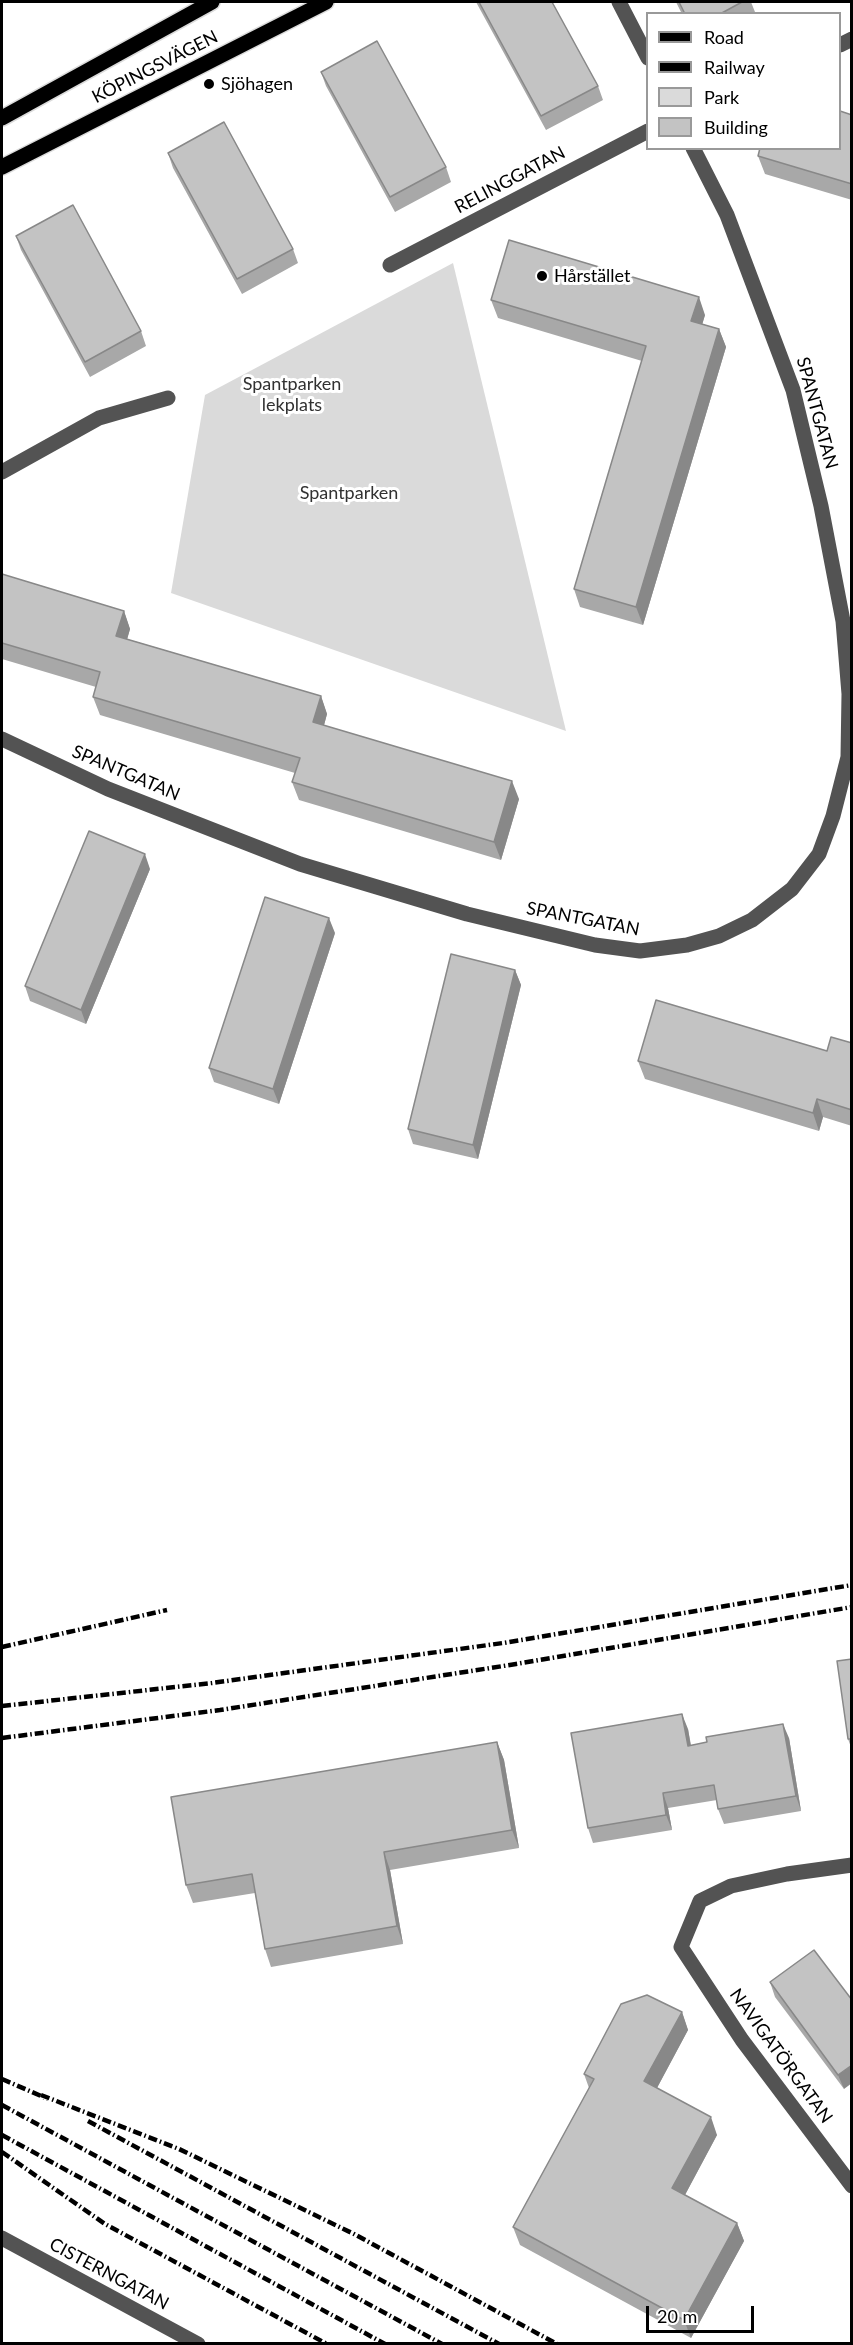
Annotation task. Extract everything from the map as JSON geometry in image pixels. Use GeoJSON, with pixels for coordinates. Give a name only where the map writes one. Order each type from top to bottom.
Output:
{"type":"FeatureCollection","features":[{"type":"Feature","properties":{"kind":"main road","name":"KÖPINGSVÄGEN"},"geometry":{"type":"LineString","coordinates":[[2,118],[212,2]]}},
{"type":"Feature","properties":{"kind":"main road","name":"KÖPINGSVÄGEN"},"geometry":{"type":"LineString","coordinates":[[2,167],[326,2]]}},
{"type":"Feature","properties":{"kind":"street"},"geometry":{"type":"LineString","coordinates":[[619,2],[646,54]]}},
{"type":"Feature","properties":{"kind":"street","name":"RELINGGATAN"},"geometry":{"type":"LineString","coordinates":[[390,265],[646,132]]}},
{"type":"Feature","properties":{"kind":"street","name":"SPANTGATAN"},"geometry":{"type":"LineString","coordinates":[[2,739],[108,789],[300,864],[467,914],[595,945],[640,951],[687,945],[719,936],[752,920],[792,889],[819,854],[833,816],[848,757],[849,694],[843,621],[821,506],[793,390],[727,215],[694,150]]}},
{"type":"Feature","properties":{"kind":"street"},"geometry":{"type":"LineString","coordinates":[[2,471],[99,418],[168,398]]}},
{"type":"Feature","properties":{"kind":"street","name":"NAVIGATÖRGATAN"},"geometry":{"type":"LineString","coordinates":[[852,1864],[731,1886],[700,1901],[681,1947],[742,2040],[852,2186]]}},
{"type":"Feature","properties":{"kind":"street","name":"CISTERNGATAN"},"geometry":{"type":"LineString","coordinates":[[2,2238],[198,2343]]}},
{"type":"Feature","properties":{"kind":"green space","name":"Spantparken"},"geometry":{"type":"Polygon","coordinates":[[[453,263],[566,731],[171,593],[205,395],[453,263]]]}},
{"type":"Feature","properties":{"kind":"building"},"geometry":{"type":"Polygon","coordinates":[[[479,2],[552,2],[598,86],[541,116],[479,2]]]}},
{"type":"Feature","properties":{"kind":"building"},"geometry":{"type":"Polygon","coordinates":[[[679,2],[742,2],[724,12],[684,12],[679,2]]]}},
{"type":"Feature","properties":{"kind":"building"},"geometry":{"type":"Polygon","coordinates":[[[377,41],[446,167],[390,197],[321,72],[377,41]]]}},
{"type":"Feature","properties":{"kind":"building"},"geometry":{"type":"Polygon","coordinates":[[[841,111],[852,115],[852,184],[758,156],[760,150],[841,150],[841,111]]]}},
{"type":"Feature","properties":{"kind":"building"},"geometry":{"type":"Polygon","coordinates":[[[224,122],[293,249],[237,279],[168,153],[224,122]]]}},
{"type":"Feature","properties":{"kind":"building"},"geometry":{"type":"Polygon","coordinates":[[[73,205],[141,331],[85,362],[16,236],[73,205]]]}},
{"type":"Feature","properties":{"kind":"building"},"geometry":{"type":"Polygon","coordinates":[[[509,240],[699,297],[691,321],[719,329],[636,607],[574,589],[646,346],[491,300],[509,240]]]}},
{"type":"Feature","properties":{"kind":"building"},"geometry":{"type":"Polygon","coordinates":[[[2,574],[124,611],[116,636],[321,696],[313,722],[512,781],[494,842],[292,782],[300,758],[93,697],[100,672],[2,643],[2,574]]]}},
{"type":"Feature","properties":{"kind":"building"},"geometry":{"type":"Polygon","coordinates":[[[89,831],[145,854],[81,1010],[25,986],[89,831]]]}},
{"type":"Feature","properties":{"kind":"building"},"geometry":{"type":"Polygon","coordinates":[[[265,897],[329,918],[273,1089],[209,1068],[265,897]]]}},
{"type":"Feature","properties":{"kind":"building"},"geometry":{"type":"Polygon","coordinates":[[[451,954],[515,970],[473,1145],[408,1129],[451,954]]]}},
{"type":"Feature","properties":{"kind":"building"},"geometry":{"type":"Polygon","coordinates":[[[656,1000],[827,1051],[831,1037],[852,1043],[852,1110],[817,1099],[813,1113],[638,1061],[656,1000]]]}},
{"type":"Feature","properties":{"kind":"building"},"geometry":{"type":"Polygon","coordinates":[[[852,1659],[852,1739],[848,1739],[837,1661],[852,1659]]]}},
{"type":"Feature","properties":{"kind":"building"},"geometry":{"type":"Polygon","coordinates":[[[682,1714],[688,1746],[707,1742],[706,1737],[783,1724],[796,1796],[718,1809],[714,1785],[663,1793],[666,1815],[588,1828],[571,1733],[682,1714]]]}},
{"type":"Feature","properties":{"kind":"building"},"geometry":{"type":"Polygon","coordinates":[[[497,1742],[512,1830],[384,1852],[397,1926],[265,1949],[252,1874],[186,1885],[171,1797],[497,1742]]]}},
{"type":"Feature","properties":{"kind":"building"},"geometry":{"type":"Polygon","coordinates":[[[814,1950],[852,2000],[852,2065],[838,2075],[770,1982],[814,1950]]]}},
{"type":"Feature","properties":{"kind":"building"},"geometry":{"type":"Polygon","coordinates":[[[647,1995],[682,2012],[644,2081],[711,2117],[672,2188],[737,2223],[684,2320],[513,2227],[594,2079],[584,2074],[621,2004],[647,1995]]]}},
{"type":"Feature","properties":{"kind":"railway"},"geometry":{"type":"LineString","coordinates":[[2,1706],[212,1683],[503,1643],[852,1585]]}},
{"type":"Feature","properties":{"kind":"railway"},"geometry":{"type":"LineString","coordinates":[[2,1738],[220,1710],[516,1664],[852,1607]]}},
{"type":"Feature","properties":{"kind":"railway"},"geometry":{"type":"LineString","coordinates":[[2,1647],[167,1610]]}},
{"type":"Feature","properties":{"kind":"railway"},"geometry":{"type":"LineString","coordinates":[[2,2079],[48,2099]]}},
{"type":"Feature","properties":{"kind":"railway"},"geometry":{"type":"LineString","coordinates":[[41,2095],[179,2149],[354,2234],[557,2344]]}},
{"type":"Feature","properties":{"kind":"railway"},"geometry":{"type":"LineString","coordinates":[[2,2105],[442,2344]]}},
{"type":"Feature","properties":{"kind":"railway"},"geometry":{"type":"LineString","coordinates":[[88,2121],[499,2344]]}},
{"type":"Feature","properties":{"kind":"railway"},"geometry":{"type":"LineString","coordinates":[[2,2135],[385,2344]]}},
{"type":"Feature","properties":{"kind":"railway"},"geometry":{"type":"LineString","coordinates":[[2,2152],[105,2224],[327,2344]]}},
{"type":"Feature","properties":{"kind":"place","name":"Sjöhagen"},"geometry":{"type":"Point","coordinates":[209,84]}},
{"type":"Feature","properties":{"kind":"place","name":"Hårstället"},"geometry":{"type":"Point","coordinates":[542,276]}},
{"type":"Feature","properties":{"kind":"park label","name":"Spantparken lekplats"},"geometry":{"type":"Point","coordinates":[292,394]}}]}
